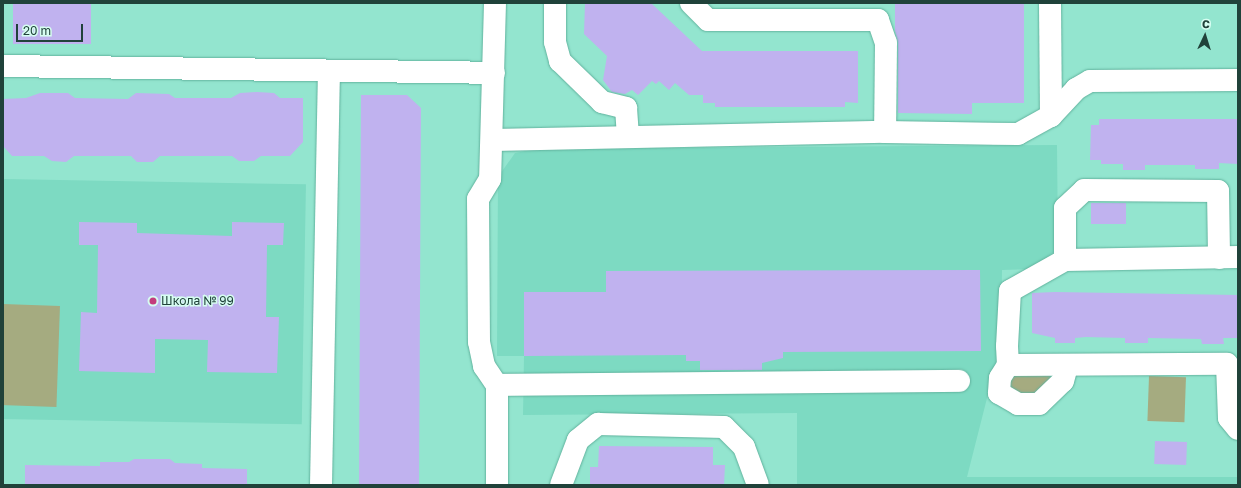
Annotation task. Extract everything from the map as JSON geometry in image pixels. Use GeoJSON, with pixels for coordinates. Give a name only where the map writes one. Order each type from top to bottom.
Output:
{"type":"FeatureCollection","features":[{"type":"Feature","properties":{"kind":"lane"},"geometry":{"type":"LineString","coordinates":[[495,3],[493,140],[490,179],[478,199],[479,342],[484,366],[497,385],[497,485]]}},
{"type":"Feature","properties":{"kind":"lane"},"geometry":{"type":"LineString","coordinates":[[555,3],[555,42],[560,61],[602,102],[626,108],[628,135]]}},
{"type":"Feature","properties":{"kind":"lane"},"geometry":{"type":"LineString","coordinates":[[691,3],[708,20],[878,12],[886,43],[885,132]]}},
{"type":"Feature","properties":{"kind":"lane"},"geometry":{"type":"LineString","coordinates":[[1050,3],[1051,116]]}},
{"type":"Feature","properties":{"kind":"lane"},"geometry":{"type":"LineString","coordinates":[[3,66],[494,73]]}},
{"type":"Feature","properties":{"kind":"lane"},"geometry":{"type":"LineString","coordinates":[[321,485],[329,71]]}},
{"type":"Feature","properties":{"kind":"lane"},"geometry":{"type":"LineString","coordinates":[[493,140],[628,135],[885,132],[1018,134],[1051,116],[1076,89],[1090,81],[1238,80]]}},
{"type":"Feature","properties":{"kind":"lane"},"geometry":{"type":"LineString","coordinates":[[1065,260],[1065,208],[1084,190],[1218,191],[1229,258],[1065,260],[1010,291],[1008,365],[1000,378],[999,393],[1018,404],[1039,404],[1062,381],[1067,366]]}},
{"type":"Feature","properties":{"kind":"lane"},"geometry":{"type":"LineString","coordinates":[[1008,365],[1067,366],[1228,364],[1228,418],[1238,429]]}},
{"type":"Feature","properties":{"kind":"lane"},"geometry":{"type":"LineString","coordinates":[[497,385],[959,381]]}},
{"type":"Feature","properties":{"kind":"lane"},"geometry":{"type":"LineString","coordinates":[[561,485],[578,440],[598,424],[724,427],[744,447],[758,485]]}},
{"type":"Feature","properties":{"kind":"shaded area"},"geometry":{"type":"Polygon","coordinates":[[[1057,145],[1058,249],[1031,269],[1002,270],[1001,343],[967,477],[1238,477],[1238,485],[797,485],[797,413],[523,415],[524,356],[497,356],[498,177],[515,153],[536,149],[1057,145]]]}},
{"type":"Feature","properties":{"kind":"shaded area","name":"Школа № 99"},"geometry":{"type":"Polygon","coordinates":[[[3,179],[306,184],[302,424],[3,419],[3,179]]]}},
{"type":"Feature","properties":{"kind":"shaded area"},"geometry":{"type":"Polygon","coordinates":[[[3,304],[60,306],[56,407],[3,405],[3,304]]]}},
{"type":"Feature","properties":{"kind":"shaded area"},"geometry":{"type":"Polygon","coordinates":[[[1015,372],[1047,372],[1053,380],[1035,398],[1021,397],[1007,387],[1015,372]]]}},
{"type":"Feature","properties":{"kind":"shaded area"},"geometry":{"type":"Polygon","coordinates":[[[1149,376],[1186,377],[1184,422],[1147,421],[1149,376]]]}},
{"type":"Feature","properties":{"kind":"building"},"geometry":{"type":"Polygon","coordinates":[[[13,3],[91,3],[91,44],[13,44],[13,3]]]}},
{"type":"Feature","properties":{"kind":"building"},"geometry":{"type":"Polygon","coordinates":[[[585,3],[651,3],[702,51],[858,51],[858,103],[845,102],[845,107],[715,107],[715,103],[703,103],[703,95],[689,95],[675,83],[669,90],[659,81],[656,84],[652,81],[638,95],[632,90],[625,94],[612,92],[603,80],[607,56],[584,34],[585,3]]]}},
{"type":"Feature","properties":{"kind":"building"},"geometry":{"type":"Polygon","coordinates":[[[895,3],[1024,3],[1024,103],[972,103],[972,114],[898,113],[898,43],[895,31],[895,3]]]}},
{"type":"Feature","properties":{"kind":"building"},"geometry":{"type":"Polygon","coordinates":[[[40,93],[68,93],[75,98],[128,99],[136,93],[169,94],[175,98],[231,98],[240,93],[274,93],[280,98],[303,98],[303,142],[290,156],[261,156],[254,161],[239,161],[232,156],[160,156],[153,162],[137,162],[131,156],[74,156],[66,162],[52,161],[44,156],[12,156],[3,146],[3,99],[26,98],[40,93]]]}},
{"type":"Feature","properties":{"kind":"building"},"geometry":{"type":"Polygon","coordinates":[[[361,95],[407,95],[421,108],[419,485],[359,485],[361,95]]]}},
{"type":"Feature","properties":{"kind":"building"},"geometry":{"type":"Polygon","coordinates":[[[1099,119],[1238,119],[1238,164],[1219,163],[1219,169],[1195,169],[1195,165],[1145,165],[1145,170],[1123,170],[1123,164],[1101,164],[1101,160],[1090,160],[1091,125],[1099,125],[1099,119]]]}},
{"type":"Feature","properties":{"kind":"building"},"geometry":{"type":"Polygon","coordinates":[[[1091,203],[1126,203],[1126,224],[1091,224],[1091,203]]]}},
{"type":"Feature","properties":{"kind":"building"},"geometry":{"type":"Polygon","coordinates":[[[79,222],[137,223],[137,233],[232,236],[232,222],[284,223],[283,245],[267,245],[266,317],[279,317],[277,373],[207,372],[208,340],[155,339],[155,373],[79,371],[81,312],[97,313],[98,245],[79,245],[79,222]]]}},
{"type":"Feature","properties":{"kind":"building"},"geometry":{"type":"Polygon","coordinates":[[[980,270],[981,351],[783,352],[783,358],[762,363],[762,370],[700,370],[700,361],[686,361],[686,355],[524,356],[524,292],[606,292],[606,271],[980,270]]]}},
{"type":"Feature","properties":{"kind":"building"},"geometry":{"type":"Polygon","coordinates":[[[1055,292],[1238,295],[1238,338],[1223,338],[1224,344],[1202,344],[1201,339],[1148,338],[1148,343],[1125,343],[1125,338],[1086,337],[1075,338],[1075,343],[1055,343],[1055,338],[1032,333],[1032,293],[1055,292]]]}},
{"type":"Feature","properties":{"kind":"building"},"geometry":{"type":"Polygon","coordinates":[[[1155,441],[1187,442],[1186,465],[1154,464],[1155,441]]]}},
{"type":"Feature","properties":{"kind":"building"},"geometry":{"type":"Polygon","coordinates":[[[599,446],[713,447],[713,465],[725,465],[724,485],[590,485],[590,467],[598,467],[599,446]]]}},
{"type":"Feature","properties":{"kind":"building"},"geometry":{"type":"Polygon","coordinates":[[[134,459],[170,459],[175,463],[202,464],[202,468],[247,469],[247,485],[25,485],[25,465],[100,466],[100,462],[129,462],[134,459]]]}},
{"type":"Feature","properties":{"kind":"place","name":"Школа № 99"},"geometry":{"type":"Point","coordinates":[153,301]}}]}
